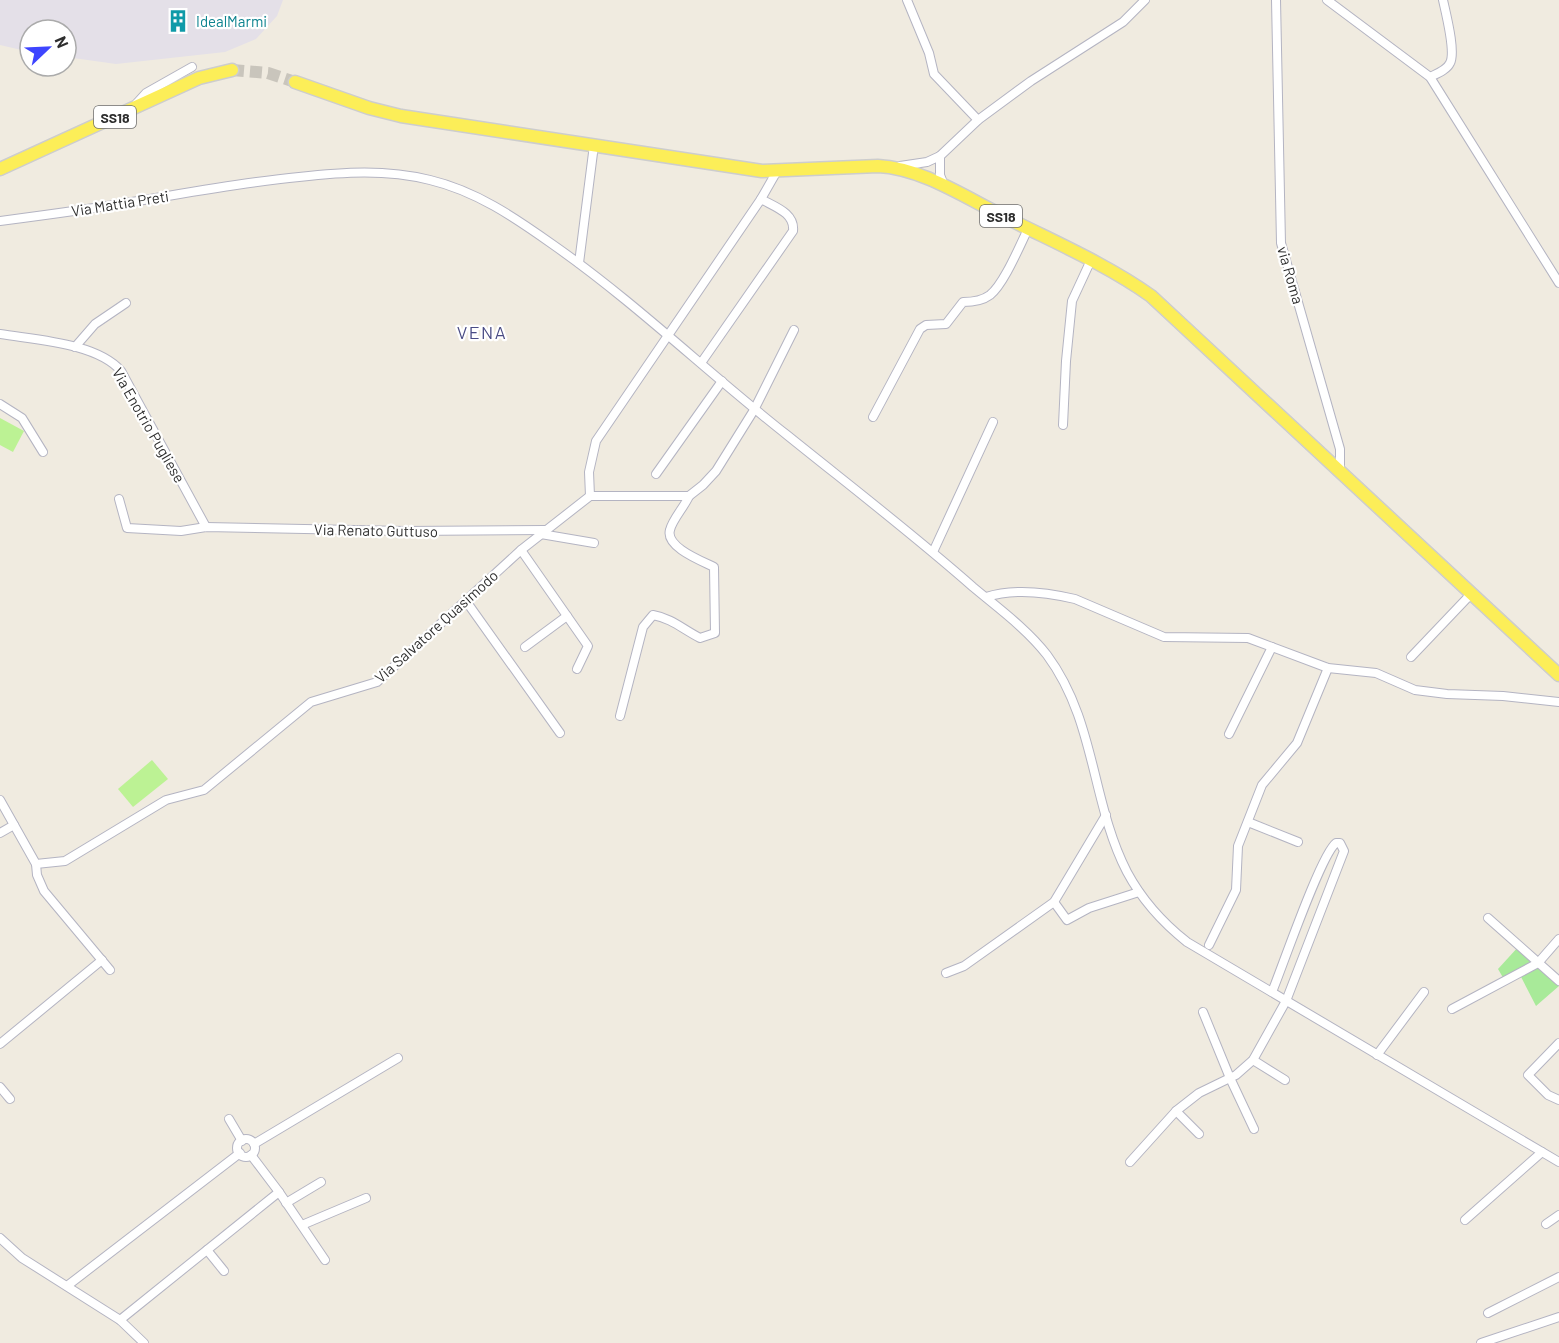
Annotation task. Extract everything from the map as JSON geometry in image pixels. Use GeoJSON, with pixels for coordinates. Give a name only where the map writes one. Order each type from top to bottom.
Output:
{"type":"FeatureCollection","features":[{"type":"Feature","properties":{"kind":"main road","name":"SS18"},"geometry":{"type":"LineString","coordinates":[[0,169],[199,78],[232,70]]}},
{"type":"Feature","properties":{"kind":"main road","name":"SS18"},"geometry":{"type":"LineString","coordinates":[[295,82],[369,108],[401,116],[762,171],[892,166],[927,179],[1132,282],[1169,312],[1559,675]]}},
{"type":"Feature","properties":{"kind":"street"},"geometry":{"type":"LineString","coordinates":[[907,0],[929,53],[934,74],[978,120]]}},
{"type":"Feature","properties":{"kind":"street"},"geometry":{"type":"LineString","coordinates":[[927,179],[929,168],[978,120],[1031,81],[1123,22],[1145,0]]}},
{"type":"Feature","properties":{"kind":"street","name":"via Roma"},"geometry":{"type":"LineString","coordinates":[[1276,0],[1281,243],[1341,449],[1340,473]]}},
{"type":"Feature","properties":{"kind":"street"},"geometry":{"type":"LineString","coordinates":[[1327,0],[1430,77],[1559,283]]}},
{"type":"Feature","properties":{"kind":"street"},"geometry":{"type":"LineString","coordinates":[[1430,77],[1447,67],[1452,61],[1443,0]]}},
{"type":"Feature","properties":{"kind":"street"},"geometry":{"type":"LineString","coordinates":[[133,109],[146,93],[192,67]]}},
{"type":"Feature","properties":{"kind":"street"},"geometry":{"type":"LineString","coordinates":[[579,263],[594,145]]}},
{"type":"Feature","properties":{"kind":"street"},"geometry":{"type":"LineString","coordinates":[[892,166],[920,164],[938,159]]}},
{"type":"Feature","properties":{"kind":"street"},"geometry":{"type":"LineString","coordinates":[[938,159],[940,175],[947,189]]}},
{"type":"Feature","properties":{"kind":"street","name":"Via Mattia Preti"},"geometry":{"type":"LineString","coordinates":[[0,221],[132,202],[240,183],[362,171],[429,179],[465,191],[502,209],[579,263],[669,336],[754,410],[933,552],[1033,639],[1049,659],[1077,709],[1119,853],[1139,891],[1168,927],[1187,942],[1559,1162]]}},
{"type":"Feature","properties":{"kind":"street"},"geometry":{"type":"LineString","coordinates":[[689,496],[590,496],[589,472],[596,441],[761,199],[777,171]]}},
{"type":"Feature","properties":{"kind":"street"},"geometry":{"type":"LineString","coordinates":[[701,363],[793,231],[794,223],[790,216],[761,199]]}},
{"type":"Feature","properties":{"kind":"street"},"geometry":{"type":"LineString","coordinates":[[873,417],[920,329],[926,325],[946,324],[963,302],[980,301],[991,295],[999,286],[1029,229]]}},
{"type":"Feature","properties":{"kind":"street"},"geometry":{"type":"LineString","coordinates":[[1063,425],[1072,301],[1091,260]]}},
{"type":"Feature","properties":{"kind":"street"},"geometry":{"type":"LineString","coordinates":[[75,347],[95,324],[126,303]]}},
{"type":"Feature","properties":{"kind":"street"},"geometry":{"type":"LineString","coordinates":[[620,716],[643,627],[653,615],[667,617],[684,630],[700,638],[715,633],[714,567],[681,551],[671,540],[669,530],[689,496],[704,485],[716,471],[754,410],[794,330]]}},
{"type":"Feature","properties":{"kind":"street","name":"Via Enotrio Pugliese"},"geometry":{"type":"LineString","coordinates":[[0,334],[75,347],[99,354],[115,364],[206,528]]}},
{"type":"Feature","properties":{"kind":"street"},"geometry":{"type":"LineString","coordinates":[[656,474],[722,381]]}},
{"type":"Feature","properties":{"kind":"street"},"geometry":{"type":"LineString","coordinates":[[0,404],[22,418],[43,452]]}},
{"type":"Feature","properties":{"kind":"street"},"geometry":{"type":"LineString","coordinates":[[933,552],[993,422]]}},
{"type":"Feature","properties":{"kind":"street","name":"Via Salvatore Quasimodo"},"geometry":{"type":"LineString","coordinates":[[36,864],[65,861],[166,800],[204,790],[311,702],[377,682],[521,550],[590,496]]}},
{"type":"Feature","properties":{"kind":"street","name":"Via Renato Guttuso"},"geometry":{"type":"LineString","coordinates":[[119,499],[127,528],[181,531],[206,528],[543,532],[594,543]]}},
{"type":"Feature","properties":{"kind":"street"},"geometry":{"type":"LineString","coordinates":[[521,550],[588,646],[577,669]]}},
{"type":"Feature","properties":{"kind":"street"},"geometry":{"type":"LineString","coordinates":[[986,597],[1002,592],[1059,595],[1075,599],[1164,638],[1248,638],[1328,669],[1376,673],[1414,690],[1559,702]]}},
{"type":"Feature","properties":{"kind":"street"},"geometry":{"type":"LineString","coordinates":[[1411,657],[1471,594]]}},
{"type":"Feature","properties":{"kind":"street"},"geometry":{"type":"LineString","coordinates":[[466,601],[560,733]]}},
{"type":"Feature","properties":{"kind":"street"},"geometry":{"type":"LineString","coordinates":[[525,647],[567,616]]}},
{"type":"Feature","properties":{"kind":"street"},"geometry":{"type":"LineString","coordinates":[[1229,735],[1272,647]]}},
{"type":"Feature","properties":{"kind":"street"},"geometry":{"type":"LineString","coordinates":[[1209,945],[1236,890],[1238,846],[1262,785],[1297,743],[1328,669]]}},
{"type":"Feature","properties":{"kind":"street"},"geometry":{"type":"LineString","coordinates":[[0,800],[36,864],[37,875],[44,891],[110,970]]}},
{"type":"Feature","properties":{"kind":"street"},"geometry":{"type":"LineString","coordinates":[[946,973],[973,960],[1054,902],[1106,814]]}},
{"type":"Feature","properties":{"kind":"street"},"geometry":{"type":"LineString","coordinates":[[1248,822],[1298,842]]}},
{"type":"Feature","properties":{"kind":"street"},"geometry":{"type":"LineString","coordinates":[[0,833],[14,825]]}},
{"type":"Feature","properties":{"kind":"street"},"geometry":{"type":"LineString","coordinates":[[1130,1162],[1176,1111],[1199,1093],[1230,1078],[1253,1060],[1286,1000],[1344,850],[1340,843],[1332,846],[1321,869],[1272,992]]}},
{"type":"Feature","properties":{"kind":"street"},"geometry":{"type":"LineString","coordinates":[[1054,902],[1067,920],[1089,909],[1139,891]]}},
{"type":"Feature","properties":{"kind":"street"},"geometry":{"type":"LineString","coordinates":[[1488,918],[1559,981]]}},
{"type":"Feature","properties":{"kind":"street"},"geometry":{"type":"LineString","coordinates":[[1452,1009],[1538,963],[1559,939]]}},
{"type":"Feature","properties":{"kind":"street"},"geometry":{"type":"LineString","coordinates":[[0,1044],[102,960]]}},
{"type":"Feature","properties":{"kind":"street"},"geometry":{"type":"LineString","coordinates":[[1377,1054],[1424,992]]}},
{"type":"Feature","properties":{"kind":"street"},"geometry":{"type":"LineString","coordinates":[[1203,1012],[1254,1129]]}},
{"type":"Feature","properties":{"kind":"street"},"geometry":{"type":"LineString","coordinates":[[1558,1098],[1548,1095],[1528,1075],[1559,1043]]}},
{"type":"Feature","properties":{"kind":"street"},"geometry":{"type":"LineString","coordinates":[[254,1144],[398,1058]]}},
{"type":"Feature","properties":{"kind":"street"},"geometry":{"type":"LineString","coordinates":[[1253,1060],[1285,1080]]}},
{"type":"Feature","properties":{"kind":"street"},"geometry":{"type":"LineString","coordinates":[[0,1087],[10,1099]]}},
{"type":"Feature","properties":{"kind":"street"},"geometry":{"type":"LineString","coordinates":[[1176,1111],[1199,1134]]}},
{"type":"Feature","properties":{"kind":"street"},"geometry":{"type":"LineString","coordinates":[[229,1119],[242,1141]]}},
{"type":"Feature","properties":{"kind":"street"},"geometry":{"type":"LineString","coordinates":[[242,1141],[246,1139],[254,1144]]}},
{"type":"Feature","properties":{"kind":"street"},"geometry":{"type":"LineString","coordinates":[[242,1141],[238,1149],[247,1157],[255,1148],[254,1144]]}},
{"type":"Feature","properties":{"kind":"street"},"geometry":{"type":"LineString","coordinates":[[1465,1220],[1542,1152]]}},
{"type":"Feature","properties":{"kind":"street"},"geometry":{"type":"LineString","coordinates":[[67,1286],[240,1153]]}},
{"type":"Feature","properties":{"kind":"street"},"geometry":{"type":"LineString","coordinates":[[251,1155],[279,1191],[325,1260]]}},
{"type":"Feature","properties":{"kind":"street"},"geometry":{"type":"LineString","coordinates":[[286,1203],[321,1182]]}},
{"type":"Feature","properties":{"kind":"street"},"geometry":{"type":"LineString","coordinates":[[120,1320],[279,1191]]}},
{"type":"Feature","properties":{"kind":"street"},"geometry":{"type":"LineString","coordinates":[[302,1225],[366,1198]]}},
{"type":"Feature","properties":{"kind":"street"},"geometry":{"type":"LineString","coordinates":[[1546,1224],[1559,1215]]}},
{"type":"Feature","properties":{"kind":"street"},"geometry":{"type":"LineString","coordinates":[[0,1238],[22,1258],[120,1320],[144,1343]]}},
{"type":"Feature","properties":{"kind":"street"},"geometry":{"type":"LineString","coordinates":[[207,1250],[224,1270]]}},
{"type":"Feature","properties":{"kind":"street"},"geometry":{"type":"LineString","coordinates":[[1488,1313],[1559,1277]]}},
{"type":"Feature","properties":{"kind":"street"},"geometry":{"type":"LineString","coordinates":[[1481,1343],[1493,1341],[1559,1317]]}},
{"type":"Feature","properties":{"kind":"shaded area"},"geometry":{"type":"Polygon","coordinates":[[[0,0],[283,0],[277,16],[256,39],[225,52],[116,64],[78,59],[78,18],[18,18],[18,49],[0,45],[0,0]]]}},
{"type":"Feature","properties":{"kind":"green space"},"geometry":{"type":"Polygon","coordinates":[[[0,418],[24,431],[13,452],[0,445],[0,418]]]}},
{"type":"Feature","properties":{"kind":"green space"},"geometry":{"type":"Polygon","coordinates":[[[152,760],[168,779],[133,807],[118,789],[152,760]]]}},
{"type":"Feature","properties":{"kind":"green space"},"geometry":{"type":"Polygon","coordinates":[[[1519,946],[1559,981],[1559,986],[1536,1006],[1519,973],[1505,981],[1498,969],[1519,946]]]}},
{"type":"Feature","properties":{"kind":"tunnel"},"geometry":{"type":"LineString","coordinates":[[232,70],[268,73],[295,82]]}},
{"type":"Feature","properties":{"kind":"place","name":"IdealMarmi"},"geometry":{"type":"Point","coordinates":[178,21]}},
{"type":"Feature","properties":{"kind":"district","name":"VENA"},"geometry":{"type":"Point","coordinates":[482,332]}}]}
